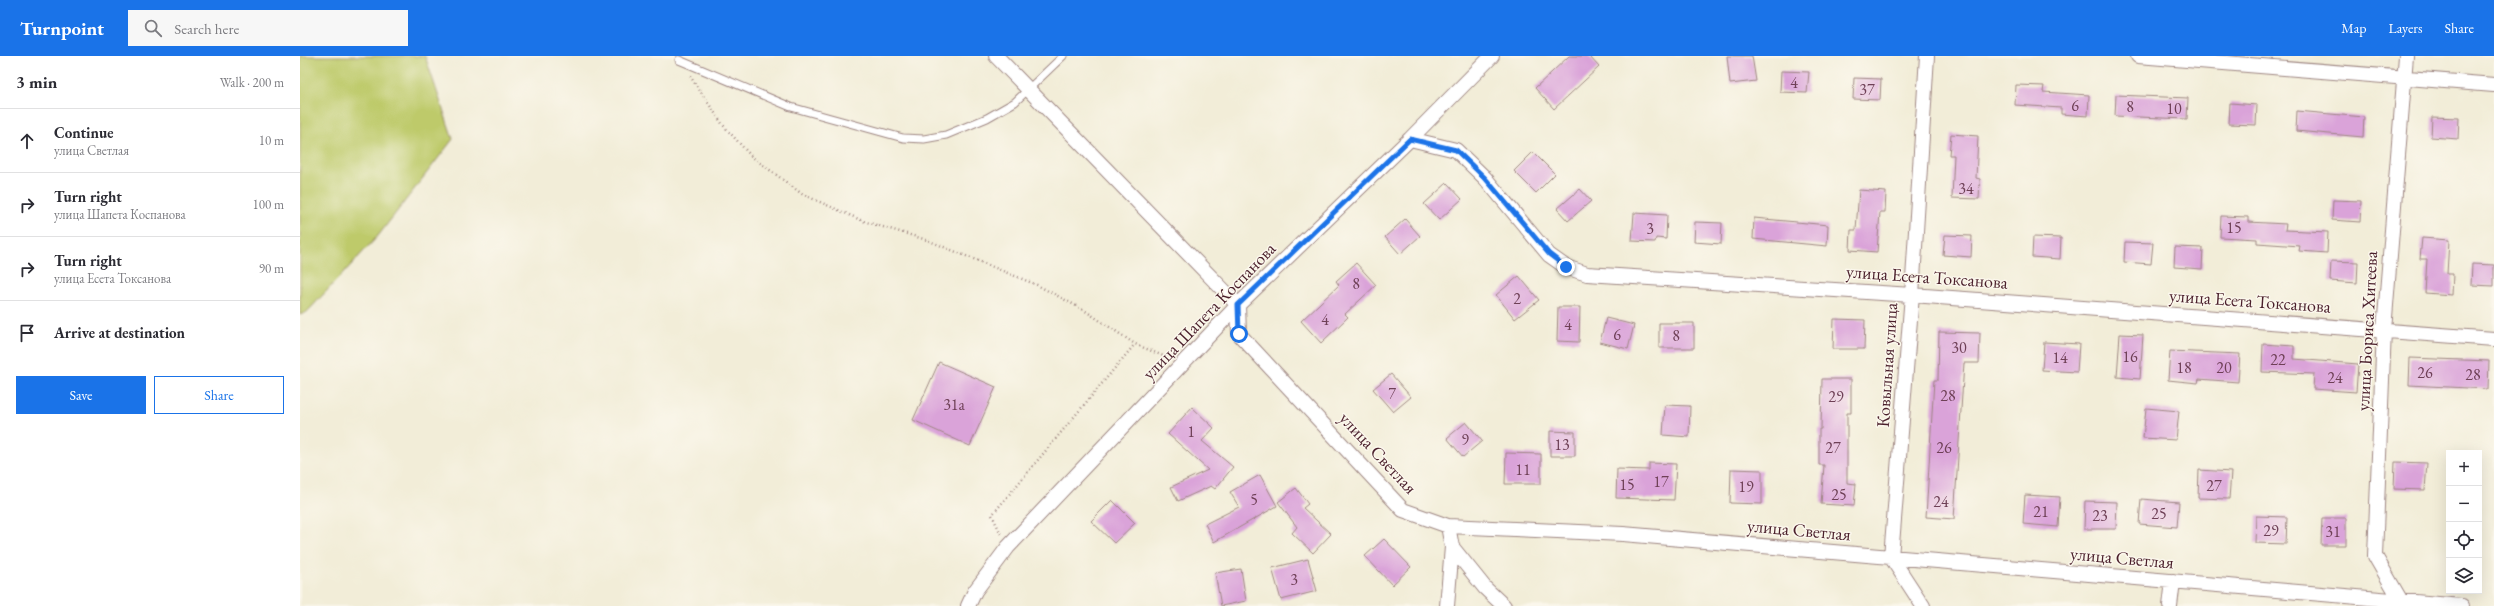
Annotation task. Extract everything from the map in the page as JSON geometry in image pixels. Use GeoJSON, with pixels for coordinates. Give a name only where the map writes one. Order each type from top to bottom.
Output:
{"type":"FeatureCollection","features":[{"type":"Feature","properties":{"kind":"street"},"geometry":{"type":"LineString","coordinates":[[996,56],[1238,305]]}},
{"type":"Feature","properties":{"kind":"street","name":"улица Шапета Коспанова"},"geometry":{"type":"LineString","coordinates":[[968,606],[975,591],[1008,547],[1184,364],[1238,305],[1410,139],[1492,56]]}},
{"type":"Feature","properties":{"kind":"street","name":"Ковыльная улица"},"geometry":{"type":"LineString","coordinates":[[1891,557],[1912,295],[1927,56]]}},
{"type":"Feature","properties":{"kind":"street"},"geometry":{"type":"LineString","coordinates":[[2138,56],[2494,85]]}},
{"type":"Feature","properties":{"kind":"street","name":"улица Бориса Хитеева"},"geometry":{"type":"LineString","coordinates":[[2401,601],[2375,556],[2384,330],[2406,56]]}},
{"type":"Feature","properties":{"kind":"street","name":"улица Есета Токсанова"},"geometry":{"type":"LineString","coordinates":[[1410,139],[1456,150],[1485,178],[1549,254],[1566,267],[1580,272],[1912,295],[2494,339]]}},
{"type":"Feature","properties":{"kind":"street","name":"улица Светлая"},"geometry":{"type":"LineString","coordinates":[[1238,305],[1239,334],[1403,510],[1448,526],[1624,534],[2462,606]]}},
{"type":"Feature","properties":{"kind":"street"},"geometry":{"type":"LineString","coordinates":[[1447,606],[1452,547],[1448,526]]}},
{"type":"Feature","properties":{"kind":"street"},"geometry":{"type":"LineString","coordinates":[[1452,547],[1485,588],[1504,606]]}},
{"type":"Feature","properties":{"kind":"street"},"geometry":{"type":"LineString","coordinates":[[1891,557],[1924,606]]}},
{"type":"Feature","properties":{"kind":"street"},"geometry":{"type":"LineString","coordinates":[[2170,606],[2173,581]]}},
{"type":"Feature","properties":{"kind":"lane"},"geometry":{"type":"LineString","coordinates":[[679,60],[791,107],[904,138],[924,140],[953,132],[987,118],[1015,102],[1063,56]]}},
{"type":"Feature","properties":{"kind":"path"},"geometry":{"type":"LineString","coordinates":[[679,60],[723,125],[746,151],[802,194],[863,221],[928,240],[1030,282],[1084,310],[1134,344],[1184,364]]}},
{"type":"Feature","properties":{"kind":"path"},"geometry":{"type":"LineString","coordinates":[[1008,547],[992,515],[1134,344]]}},
{"type":"Feature","properties":{"kind":"green space"},"geometry":{"type":"Polygon","coordinates":[[[300,56],[425,56],[453,139],[378,236],[307,312],[300,315],[300,56]]]}},
{"type":"Feature","properties":{"kind":"building"},"geometry":{"type":"Polygon","coordinates":[[[1569,56],[1589,56],[1599,67],[1554,109],[1535,88],[1569,56]]]}},
{"type":"Feature","properties":{"kind":"building"},"geometry":{"type":"Polygon","coordinates":[[[1727,56],[1752,56],[1756,81],[1730,84],[1727,56]]]}},
{"type":"Feature","properties":{"kind":"building"},"geometry":{"type":"Polygon","coordinates":[[[1781,71],[1809,72],[1807,93],[1780,92],[1781,71]]]}},
{"type":"Feature","properties":{"kind":"building"},"geometry":{"type":"Polygon","coordinates":[[[1854,78],[1881,79],[1880,100],[1853,99],[1854,78]]]}},
{"type":"Feature","properties":{"kind":"building"},"geometry":{"type":"Polygon","coordinates":[[[2016,85],[2044,86],[2043,92],[2089,95],[2088,116],[2061,114],[2061,108],[2015,105],[2016,85]]]}},
{"type":"Feature","properties":{"kind":"building"},"geometry":{"type":"Polygon","coordinates":[[[2116,95],[2188,98],[2187,119],[2115,116],[2116,95]]]}},
{"type":"Feature","properties":{"kind":"building"},"geometry":{"type":"Polygon","coordinates":[[[2230,103],[2257,105],[2256,125],[2229,124],[2230,103]]]}},
{"type":"Feature","properties":{"kind":"building"},"geometry":{"type":"Polygon","coordinates":[[[2297,111],[2364,117],[2363,137],[2296,131],[2297,111]]]}},
{"type":"Feature","properties":{"kind":"building"},"geometry":{"type":"Polygon","coordinates":[[[2432,117],[2459,118],[2458,139],[2431,137],[2432,117]]]}},
{"type":"Feature","properties":{"kind":"building"},"geometry":{"type":"Polygon","coordinates":[[[1951,134],[1978,136],[1976,178],[1980,179],[1979,199],[1952,198],[1954,155],[1949,155],[1951,134]]]}},
{"type":"Feature","properties":{"kind":"building"},"geometry":{"type":"Polygon","coordinates":[[[1533,152],[1555,174],[1536,193],[1514,171],[1533,152]]]}},
{"type":"Feature","properties":{"kind":"building"},"geometry":{"type":"Polygon","coordinates":[[[1447,183],[1462,199],[1439,220],[1424,204],[1447,183]]]}},
{"type":"Feature","properties":{"kind":"building"},"geometry":{"type":"Polygon","coordinates":[[[1580,189],[1591,201],[1568,221],[1557,209],[1580,189]]]}},
{"type":"Feature","properties":{"kind":"building"},"geometry":{"type":"Polygon","coordinates":[[[1859,190],[1886,192],[1885,212],[1880,212],[1877,252],[1850,250],[1851,230],[1856,230],[1859,190]]]}},
{"type":"Feature","properties":{"kind":"building"},"geometry":{"type":"Polygon","coordinates":[[[2333,200],[2361,201],[2360,222],[2332,220],[2333,200]]]}},
{"type":"Feature","properties":{"kind":"building"},"geometry":{"type":"Polygon","coordinates":[[[1634,213],[1667,215],[1666,239],[1656,238],[1655,242],[1632,241],[1634,213]]]}},
{"type":"Feature","properties":{"kind":"building"},"geometry":{"type":"Polygon","coordinates":[[[2221,216],[2248,217],[2248,222],[2286,224],[2285,230],[2328,232],[2327,253],[2299,251],[2300,246],[2257,243],[2257,239],[2220,237],[2221,216]]]}},
{"type":"Feature","properties":{"kind":"building"},"geometry":{"type":"Polygon","coordinates":[[[1754,218],[1828,225],[1827,246],[1753,239],[1754,218]]]}},
{"type":"Feature","properties":{"kind":"building"},"geometry":{"type":"Polygon","coordinates":[[[1405,219],[1420,236],[1400,254],[1385,237],[1405,219]]]}},
{"type":"Feature","properties":{"kind":"building"},"geometry":{"type":"Polygon","coordinates":[[[1695,222],[1722,223],[1721,244],[1694,242],[1695,222]]]}},
{"type":"Feature","properties":{"kind":"building"},"geometry":{"type":"Polygon","coordinates":[[[1945,235],[1972,236],[1971,257],[1943,255],[1945,235]]]}},
{"type":"Feature","properties":{"kind":"building"},"geometry":{"type":"Polygon","coordinates":[[[2033,237],[2061,238],[2060,259],[2032,257],[2033,237]]]}},
{"type":"Feature","properties":{"kind":"building"},"geometry":{"type":"Polygon","coordinates":[[[2422,238],[2449,240],[2447,274],[2453,274],[2452,295],[2425,293],[2427,259],[2420,259],[2422,238]]]}},
{"type":"Feature","properties":{"kind":"building"},"geometry":{"type":"Polygon","coordinates":[[[2125,242],[2153,243],[2151,264],[2124,262],[2125,242]]]}},
{"type":"Feature","properties":{"kind":"building"},"geometry":{"type":"Polygon","coordinates":[[[2175,247],[2203,248],[2202,269],[2174,267],[2175,247]]]}},
{"type":"Feature","properties":{"kind":"building"},"geometry":{"type":"Polygon","coordinates":[[[2331,261],[2358,262],[2357,283],[2330,281],[2331,261]]]}},
{"type":"Feature","properties":{"kind":"building"},"geometry":{"type":"Polygon","coordinates":[[[1356,263],[1376,285],[1345,314],[1348,317],[1321,343],[1301,321],[1339,285],[1336,281],[1356,263]]]}},
{"type":"Feature","properties":{"kind":"building"},"geometry":{"type":"Polygon","coordinates":[[[2472,264],[2494,265],[2494,286],[2471,285],[2472,264]]]}},
{"type":"Feature","properties":{"kind":"building"},"geometry":{"type":"Polygon","coordinates":[[[1519,276],[1539,300],[1515,319],[1496,295],[1519,276]]]}},
{"type":"Feature","properties":{"kind":"building"},"geometry":{"type":"Polygon","coordinates":[[[1558,307],[1580,307],[1579,342],[1557,341],[1558,307]]]}},
{"type":"Feature","properties":{"kind":"building"},"geometry":{"type":"Polygon","coordinates":[[[1606,318],[1634,325],[1628,349],[1600,342],[1606,318]]]}},
{"type":"Feature","properties":{"kind":"building"},"geometry":{"type":"Polygon","coordinates":[[[1834,319],[1865,320],[1864,349],[1833,349],[1834,319]]]}},
{"type":"Feature","properties":{"kind":"building"},"geometry":{"type":"Polygon","coordinates":[[[1659,323],[1694,323],[1694,348],[1659,348],[1659,323]]]}},
{"type":"Feature","properties":{"kind":"building"},"geometry":{"type":"Polygon","coordinates":[[[1939,332],[1980,333],[1979,363],[1964,363],[1954,519],[1926,517],[1934,380],[1938,380],[1939,332]]]}},
{"type":"Feature","properties":{"kind":"building"},"geometry":{"type":"Polygon","coordinates":[[[2120,334],[2143,335],[2140,379],[2117,377],[2120,334]]]}},
{"type":"Feature","properties":{"kind":"building"},"geometry":{"type":"Polygon","coordinates":[[[2044,342],[2079,344],[2077,372],[2042,370],[2044,342]]]}},
{"type":"Feature","properties":{"kind":"building"},"geometry":{"type":"Polygon","coordinates":[[[2263,344],[2294,346],[2294,359],[2358,364],[2356,392],[2313,389],[2314,374],[2262,372],[2263,344]]]}},
{"type":"Feature","properties":{"kind":"building"},"geometry":{"type":"Polygon","coordinates":[[[2170,351],[2240,354],[2238,382],[2199,379],[2198,383],[2168,380],[2170,351]]]}},
{"type":"Feature","properties":{"kind":"building"},"geometry":{"type":"Polygon","coordinates":[[[2410,358],[2489,361],[2488,389],[2409,385],[2410,358]]]}},
{"type":"Feature","properties":{"kind":"building"},"geometry":{"type":"Polygon","coordinates":[[[939,362],[996,387],[970,446],[913,420],[939,362]]]}},
{"type":"Feature","properties":{"kind":"building"},"geometry":{"type":"Polygon","coordinates":[[[1391,374],[1411,397],[1393,412],[1373,389],[1391,374]]]}},
{"type":"Feature","properties":{"kind":"building"},"geometry":{"type":"Polygon","coordinates":[[[1822,379],[1851,379],[1851,413],[1847,413],[1847,483],[1856,484],[1854,506],[1821,504],[1824,465],[1819,465],[1819,429],[1821,429],[1822,379]]]}},
{"type":"Feature","properties":{"kind":"building"},"geometry":{"type":"Polygon","coordinates":[[[1665,405],[1690,406],[1689,437],[1663,435],[1665,405]]]}},
{"type":"Feature","properties":{"kind":"building"},"geometry":{"type":"Polygon","coordinates":[[[1192,407],[1214,428],[1202,441],[1233,467],[1215,489],[1211,486],[1178,501],[1171,487],[1208,470],[1168,434],[1192,407]]]}},
{"type":"Feature","properties":{"kind":"building"},"geometry":{"type":"Polygon","coordinates":[[[2146,408],[2179,411],[2176,440],[2143,438],[2146,408]]]}},
{"type":"Feature","properties":{"kind":"building"},"geometry":{"type":"Polygon","coordinates":[[[1466,422],[1482,441],[1463,457],[1447,438],[1466,422]]]}},
{"type":"Feature","properties":{"kind":"building"},"geometry":{"type":"Polygon","coordinates":[[[1550,431],[1575,432],[1575,456],[1550,456],[1550,431]]]}},
{"type":"Feature","properties":{"kind":"building"},"geometry":{"type":"Polygon","coordinates":[[[1506,453],[1541,454],[1541,484],[1505,484],[1506,453]]]}},
{"type":"Feature","properties":{"kind":"building"},"geometry":{"type":"Polygon","coordinates":[[[2395,462],[2427,463],[2425,490],[2394,489],[2395,462]]]}},
{"type":"Feature","properties":{"kind":"building"},"geometry":{"type":"Polygon","coordinates":[[[1649,463],[1676,464],[1674,500],[1616,498],[1617,469],[1649,470],[1649,463]]]}},
{"type":"Feature","properties":{"kind":"building"},"geometry":{"type":"Polygon","coordinates":[[[1731,469],[1762,470],[1762,504],[1730,503],[1731,469]]]}},
{"type":"Feature","properties":{"kind":"building"},"geometry":{"type":"Polygon","coordinates":[[[2199,470],[2231,472],[2229,499],[2198,498],[2199,470]]]}},
{"type":"Feature","properties":{"kind":"building"},"geometry":{"type":"Polygon","coordinates":[[[1260,475],[1277,506],[1214,542],[1205,524],[1239,507],[1230,492],[1260,475]]]}},
{"type":"Feature","properties":{"kind":"building"},"geometry":{"type":"Polygon","coordinates":[[[1296,488],[1308,504],[1303,508],[1331,534],[1313,553],[1292,533],[1297,527],[1278,502],[1296,488]]]}},
{"type":"Feature","properties":{"kind":"building"},"geometry":{"type":"Polygon","coordinates":[[[2025,495],[2060,497],[2058,527],[2023,524],[2025,495]]]}},
{"type":"Feature","properties":{"kind":"building"},"geometry":{"type":"Polygon","coordinates":[[[2141,499],[2179,502],[2177,527],[2139,524],[2141,499]]]}},
{"type":"Feature","properties":{"kind":"building"},"geometry":{"type":"Polygon","coordinates":[[[1112,500],[1135,523],[1114,543],[1091,521],[1112,500]]]}},
{"type":"Feature","properties":{"kind":"building"},"geometry":{"type":"Polygon","coordinates":[[[2085,501],[2117,502],[2116,529],[2084,529],[2085,501]]]}},
{"type":"Feature","properties":{"kind":"building"},"geometry":{"type":"Polygon","coordinates":[[[2256,516],[2287,517],[2286,544],[2255,543],[2256,516]]]}},
{"type":"Feature","properties":{"kind":"building"},"geometry":{"type":"Polygon","coordinates":[[[2322,518],[2346,518],[2346,545],[2321,545],[2322,518]]]}},
{"type":"Feature","properties":{"kind":"building"},"geometry":{"type":"Polygon","coordinates":[[[1384,539],[1411,567],[1392,585],[1365,556],[1384,539]]]}},
{"type":"Feature","properties":{"kind":"building"},"geometry":{"type":"Polygon","coordinates":[[[1308,559],[1317,591],[1281,600],[1272,568],[1308,559]]]}},
{"type":"Feature","properties":{"kind":"building"},"geometry":{"type":"Polygon","coordinates":[[[1241,569],[1246,601],[1221,606],[1215,573],[1241,569]]]}},
{"type":"Feature","properties":{"kind":"route"},"geometry":{"type":"LineString","coordinates":[[1239,334],[1238,305],[1410,139],[1456,150],[1485,178],[1549,254],[1566,267]]}}]}
